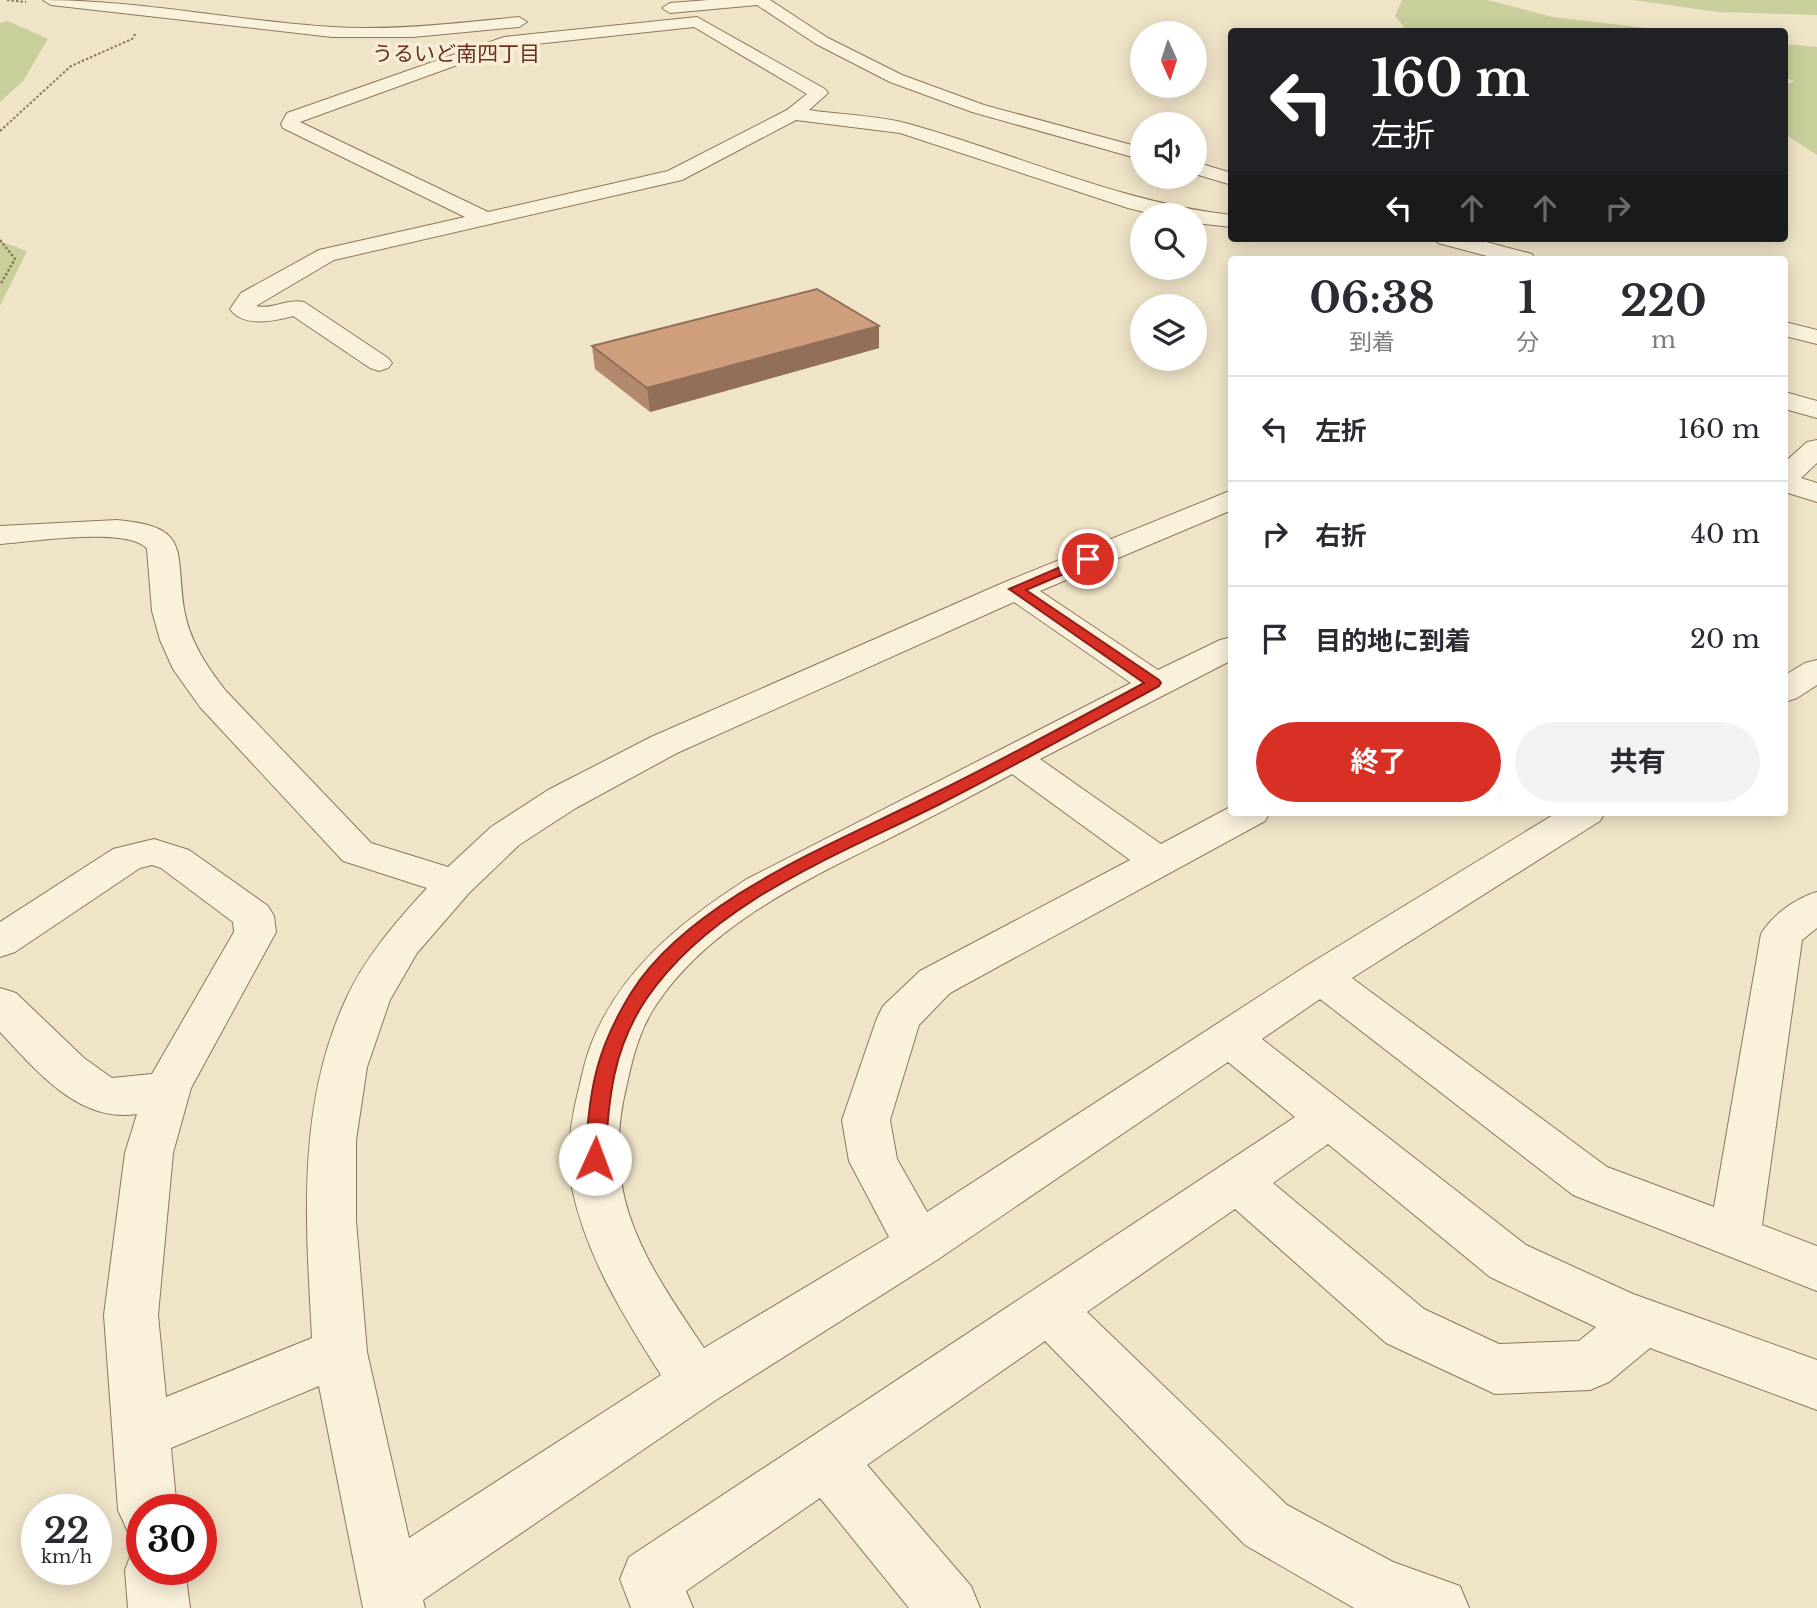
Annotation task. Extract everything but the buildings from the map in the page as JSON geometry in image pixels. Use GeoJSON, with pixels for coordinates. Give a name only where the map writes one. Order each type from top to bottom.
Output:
{"type":"FeatureCollection","features":[{"type":"Feature","properties":{"kind":"street"},"geometry":{"type":"LineString","coordinates":[[51,0],[332,32],[413,32],[538,20]]}},
{"type":"Feature","properties":{"kind":"street"},"geometry":{"type":"LineString","coordinates":[[649,10],[760,0],[823,42],[918,86],[1037,125],[1130,150]]}},
{"type":"Feature","properties":{"kind":"street"},"geometry":{"type":"LineString","coordinates":[[379,363],[296,307],[266,316],[242,309],[249,298],[327,255],[675,176],[793,114],[818,93],[697,22],[504,42],[294,117],[290,124],[483,218]]}},
{"type":"Feature","properties":{"kind":"street"},"geometry":{"type":"LineString","coordinates":[[585,49],[634,28]]}},
{"type":"Feature","properties":{"kind":"street"},"geometry":{"type":"LineString","coordinates":[[793,114],[904,128],[1132,203]]}},
{"type":"Feature","properties":{"kind":"street"},"geometry":{"type":"LineString","coordinates":[[1207,172],[1228,178]]}},
{"type":"Feature","properties":{"kind":"street"},"geometry":{"type":"LineString","coordinates":[[1207,218],[1228,221]]}},
{"type":"Feature","properties":{"kind":"street"},"geometry":{"type":"LineString","coordinates":[[1461,242],[1513,256]]}},
{"type":"Feature","properties":{"kind":"street"},"geometry":{"type":"LineString","coordinates":[[1788,330],[1817,337]]}},
{"type":"Feature","properties":{"kind":"street"},"geometry":{"type":"LineString","coordinates":[[1788,401],[1817,410]]}},
{"type":"Feature","properties":{"kind":"street"},"geometry":{"type":"LineString","coordinates":[[1788,477],[1817,448]]}},
{"type":"Feature","properties":{"kind":"street"},"geometry":{"type":"LineString","coordinates":[[1788,481],[1817,493]]}},
{"type":"Feature","properties":{"kind":"street"},"geometry":{"type":"LineString","coordinates":[[1228,501],[1016,589],[664,745],[562,799],[505,836],[455,883],[402,943],[368,999],[344,1067],[332,1140],[331,1221],[340,1352],[391,1598],[696,1382],[919,1245],[1321,977],[1571,816]]}},
{"type":"Feature","properties":{"kind":"street"},"geometry":{"type":"LineString","coordinates":[[0,535],[118,529],[148,534],[159,540],[163,549],[168,611],[177,640],[190,669],[214,699],[357,852],[455,883]]}},
{"type":"Feature","properties":{"kind":"street"},"geometry":{"type":"LineString","coordinates":[[1016,589],[1154,683]]}},
{"type":"Feature","properties":{"kind":"street"},"geometry":{"type":"LineString","coordinates":[[696,1382],[631,1279],[597,1188],[595,1129],[603,1073],[613,1044],[639,996],[674,952],[711,920],[763,887],[1015,759],[1154,683],[1228,649]]}},
{"type":"Feature","properties":{"kind":"street"},"geometry":{"type":"LineString","coordinates":[[1015,759],[1159,862]]}},
{"type":"Feature","properties":{"kind":"street"},"geometry":{"type":"LineString","coordinates":[[919,1245],[873,1161],[866,1120],[899,1018],[935,982],[1244,816]]}},
{"type":"Feature","properties":{"kind":"street"},"geometry":{"type":"LineString","coordinates":[[0,942],[127,858],[154,852],[176,859],[253,916],[255,932],[168,1088],[149,1153],[132,1301],[146,1494]]}},
{"type":"Feature","properties":{"kind":"street"},"geometry":{"type":"LineString","coordinates":[[1735,1236],[1782,934],[1817,906]]}},
{"type":"Feature","properties":{"kind":"street"},"geometry":{"type":"LineString","coordinates":[[1321,977],[1590,1181],[1817,1269]]}},
{"type":"Feature","properties":{"kind":"street"},"geometry":{"type":"LineString","coordinates":[[0,1004],[86,1087],[106,1096],[130,1097],[168,1088]]}},
{"type":"Feature","properties":{"kind":"street"},"geometry":{"type":"LineString","coordinates":[[1230,1038],[1508,1261],[1642,1322],[1817,1385]]}},
{"type":"Feature","properties":{"kind":"street"},"geometry":{"type":"LineString","coordinates":[[662,1608],[652,1579],[1330,1118]]}},
{"type":"Feature","properties":{"kind":"street"},"geometry":{"type":"LineString","coordinates":[[1236,1181],[1405,1326],[1495,1369],[1590,1365],[1642,1322]]}},
{"type":"Feature","properties":{"kind":"street"},"geometry":{"type":"LineString","coordinates":[[1048,1309],[1266,1525],[1380,1589],[1438,1608]]}},
{"type":"Feature","properties":{"kind":"street"},"geometry":{"type":"LineString","coordinates":[[140,1434],[340,1352]]}},
{"type":"Feature","properties":{"kind":"street"},"geometry":{"type":"LineString","coordinates":[[826,1460],[950,1608]]}},
{"type":"Feature","properties":{"kind":"street"},"geometry":{"type":"LineString","coordinates":[[157,1585],[159,1608]]}},
{"type":"Feature","properties":{"kind":"path"},"geometry":{"type":"LineString","coordinates":[[7,0],[19,1]]}},
{"type":"Feature","properties":{"kind":"path"},"geometry":{"type":"LineString","coordinates":[[0,131],[71,66],[132,40],[138,31]]}},
{"type":"Feature","properties":{"kind":"path"},"geometry":{"type":"LineString","coordinates":[[0,240],[15,259],[0,285]]}},
{"type":"Feature","properties":{"kind":"green space"},"geometry":{"type":"Polygon","coordinates":[[[1402,0],[1487,0],[1553,17],[1646,28],[1405,28],[1395,16],[1402,0]]]}},
{"type":"Feature","properties":{"kind":"green space"},"geometry":{"type":"Polygon","coordinates":[[[1633,0],[1817,0],[1817,15],[1718,12],[1633,0]]]}},
{"type":"Feature","properties":{"kind":"green space"},"geometry":{"type":"Polygon","coordinates":[[[8,21],[48,39],[23,81],[0,102],[0,23],[8,21]]]}},
{"type":"Feature","properties":{"kind":"green space"},"geometry":{"type":"Polygon","coordinates":[[[1788,44],[1817,47],[1817,155],[1788,136],[1788,84],[1795,81],[1788,79],[1788,44]]]}},
{"type":"Feature","properties":{"kind":"green space"},"geometry":{"type":"Polygon","coordinates":[[[0,241],[27,251],[0,306],[0,241]]]}},
{"type":"Feature","properties":{"kind":"district","name":"うるいど南四丁目"},"geometry":{"type":"Point","coordinates":[456,54]}},
{"type":"Feature","properties":{"kind":"route"},"geometry":{"type":"LineString","coordinates":[[595,1159],[595,1129],[603,1073],[613,1044],[639,996],[655,974],[674,952],[701,928],[763,887],[1015,759],[1154,683],[1016,589],[1088,559]]}}]}
